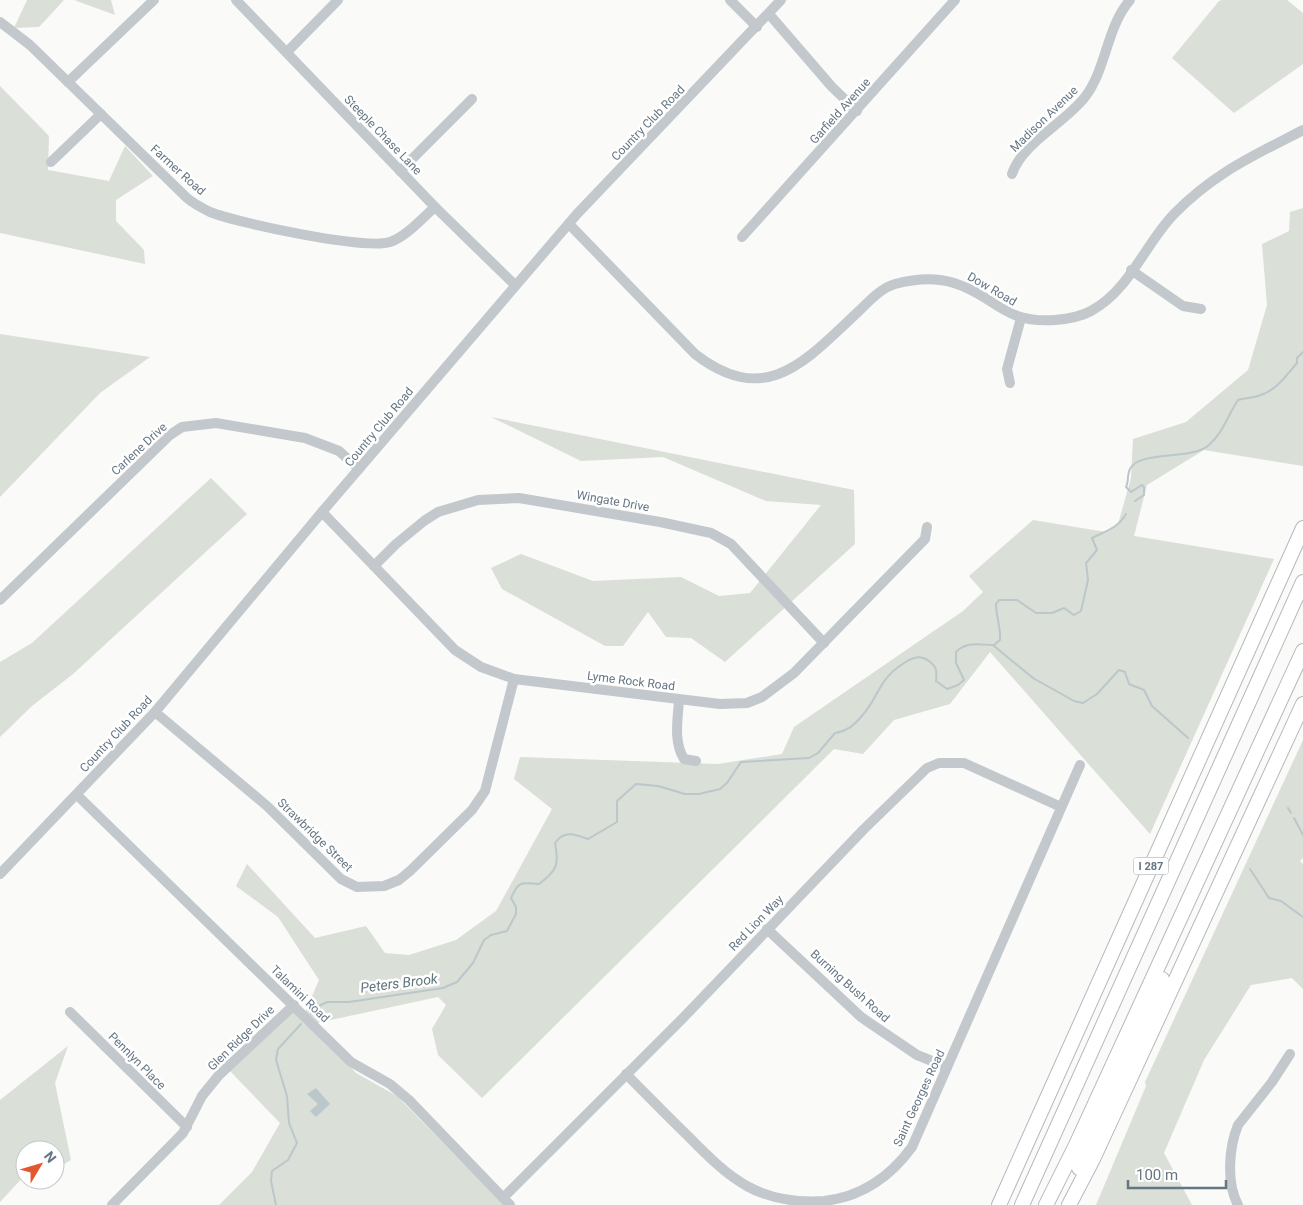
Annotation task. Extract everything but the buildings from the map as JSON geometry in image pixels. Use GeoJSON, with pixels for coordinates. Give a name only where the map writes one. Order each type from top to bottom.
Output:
{"type":"FeatureCollection","features":[{"type":"Feature","properties":{"kind":"highway","name":"I 287"},"geometry":{"type":"LineString","coordinates":[[999,1205],[1303,528]]}},
{"type":"Feature","properties":{"kind":"highway","name":"I 287"},"geometry":{"type":"LineString","coordinates":[[1022,1205],[1303,582]]}},
{"type":"Feature","properties":{"kind":"highway"},"geometry":{"type":"LineString","coordinates":[[1046,1205],[1081,1136],[1303,650]]}},
{"type":"Feature","properties":{"kind":"highway"},"geometry":{"type":"LineString","coordinates":[[1069,1205],[1105,1133],[1303,704]]}},
{"type":"Feature","properties":{"kind":"highway"},"geometry":{"type":"LineString","coordinates":[[1062,1205],[1186,925],[1217,838]]}},
{"type":"Feature","properties":{"kind":"street"},"geometry":{"type":"LineString","coordinates":[[68,82],[154,0]]}},
{"type":"Feature","properties":{"kind":"street","name":"Steeple Chase Lane"},"geometry":{"type":"LineString","coordinates":[[236,0],[435,207],[516,285]]}},
{"type":"Feature","properties":{"kind":"street"},"geometry":{"type":"LineString","coordinates":[[286,52],[338,0]]}},
{"type":"Feature","properties":{"kind":"street"},"geometry":{"type":"LineString","coordinates":[[730,0],[757,26]]}},
{"type":"Feature","properties":{"kind":"street","name":"Country Club Road"},"geometry":{"type":"LineString","coordinates":[[0,874],[155,712],[322,512],[570,224],[781,0]]}},
{"type":"Feature","properties":{"kind":"street","name":"Garfield Avenue"},"geometry":{"type":"LineString","coordinates":[[742,237],[956,0]]}},
{"type":"Feature","properties":{"kind":"street","name":"Madison Avenue"},"geometry":{"type":"LineString","coordinates":[[1012,174],[1018,160],[1077,106],[1095,83],[1118,18],[1130,0]]}},
{"type":"Feature","properties":{"kind":"street"},"geometry":{"type":"LineString","coordinates":[[769,14],[832,87],[857,111]]}},
{"type":"Feature","properties":{"kind":"street","name":"Farmer Road"},"geometry":{"type":"LineString","coordinates":[[0,22],[30,45],[187,198],[211,212],[237,220],[345,241],[384,243],[398,238],[435,207]]}},
{"type":"Feature","properties":{"kind":"street"},"geometry":{"type":"LineString","coordinates":[[400,171],[472,99]]}},
{"type":"Feature","properties":{"kind":"street"},"geometry":{"type":"LineString","coordinates":[[51,162],[101,114]]}},
{"type":"Feature","properties":{"kind":"street","name":"Dow Road"},"geometry":{"type":"LineString","coordinates":[[570,224],[695,354],[710,365],[740,377],[763,378],[774,376],[803,363],[861,308],[883,289],[893,284],[932,279],[952,282],[1020,318],[1036,321],[1063,320],[1082,315],[1104,304],[1117,290],[1172,215],[1200,189],[1221,173],[1303,130]]}},
{"type":"Feature","properties":{"kind":"street"},"geometry":{"type":"LineString","coordinates":[[1131,270],[1183,306],[1201,309]]}},
{"type":"Feature","properties":{"kind":"street"},"geometry":{"type":"LineString","coordinates":[[1010,382],[1007,369],[1020,318]]}},
{"type":"Feature","properties":{"kind":"street","name":"Carlene Drive"},"geometry":{"type":"LineString","coordinates":[[0,600],[170,435],[182,427],[216,423],[304,438],[339,451],[359,469]]}},
{"type":"Feature","properties":{"kind":"street","name":"Wingate Drive"},"geometry":{"type":"LineString","coordinates":[[374,566],[396,544],[438,512],[478,500],[519,498],[660,522],[711,533],[731,544],[824,643]]}},
{"type":"Feature","properties":{"kind":"street","name":"Lyme Rock Road"},"geometry":{"type":"LineString","coordinates":[[322,512],[465,658],[514,679],[679,700],[728,704],[754,700],[769,693],[794,673],[925,539],[927,527]]}},
{"type":"Feature","properties":{"kind":"street","name":"Strawbridge Street"},"geometry":{"type":"LineString","coordinates":[[155,712],[267,806],[341,879],[357,887],[376,887],[390,885],[410,871],[472,810],[485,791],[514,679]]}},
{"type":"Feature","properties":{"kind":"street"},"geometry":{"type":"LineString","coordinates":[[679,700],[678,750],[684,758],[696,761]]}},
{"type":"Feature","properties":{"kind":"street","name":"Red Lion Way"},"geometry":{"type":"LineString","coordinates":[[507,1201],[626,1074],[864,829],[927,768],[939,763],[964,763],[1061,807]]}},
{"type":"Feature","properties":{"kind":"street","name":"Saint Georges Road"},"geometry":{"type":"LineString","coordinates":[[626,1074],[726,1175],[768,1198],[807,1204],[854,1195],[872,1186],[893,1169],[912,1147],[1080,765]]}},
{"type":"Feature","properties":{"kind":"street","name":"Talamini Road"},"geometry":{"type":"LineString","coordinates":[[77,795],[351,1062],[390,1084],[409,1100],[507,1201]]}},
{"type":"Feature","properties":{"kind":"street","name":"Burning Bush Road"},"geometry":{"type":"LineString","coordinates":[[767,929],[861,1016],[917,1055],[948,1067]]}},
{"type":"Feature","properties":{"kind":"street","name":"Glen Ridge Drive"},"geometry":{"type":"LineString","coordinates":[[112,1205],[187,1127],[202,1096],[218,1075],[294,1005]]}},
{"type":"Feature","properties":{"kind":"street","name":"Pennlyn Place"},"geometry":{"type":"LineString","coordinates":[[70,1012],[187,1127]]}},
{"type":"Feature","properties":{"kind":"street"},"geometry":{"type":"LineString","coordinates":[[1238,1205],[1231,1172],[1235,1133],[1238,1125],[1272,1082],[1290,1054]]}},
{"type":"Feature","properties":{"kind":"shaded area"},"geometry":{"type":"Polygon","coordinates":[[[27,0],[64,0],[39,27],[14,28],[27,0]]]}},
{"type":"Feature","properties":{"kind":"shaded area"},"geometry":{"type":"Polygon","coordinates":[[[74,0],[111,0],[115,15],[74,0]]]}},
{"type":"Feature","properties":{"kind":"shaded area"},"geometry":{"type":"Polygon","coordinates":[[[1287,0],[1303,13],[1303,64],[1234,113],[1172,58],[1219,1],[1287,0]]]}},
{"type":"Feature","properties":{"kind":"shaded area"},"geometry":{"type":"Polygon","coordinates":[[[0,86],[49,136],[48,170],[109,181],[125,146],[153,176],[116,200],[116,221],[144,250],[145,264],[0,233],[0,86]]]}},
{"type":"Feature","properties":{"kind":"shaded area"},"geometry":{"type":"Polygon","coordinates":[[[1303,208],[1303,466],[1204,450],[1147,485],[1134,536],[1274,559],[1150,834],[990,652],[950,704],[894,720],[863,754],[834,749],[482,1098],[438,1055],[432,1029],[446,1005],[438,997],[312,1024],[356,1073],[397,1096],[504,1205],[219,1205],[252,1172],[280,1123],[229,1070],[292,1004],[304,1015],[319,980],[278,917],[236,886],[247,864],[315,938],[366,926],[385,953],[409,955],[456,940],[496,911],[552,809],[514,779],[520,757],[718,764],[782,754],[794,727],[963,611],[983,592],[969,576],[1033,520],[1106,532],[1118,524],[1131,478],[1133,439],[1186,422],[1248,370],[1267,305],[1262,244],[1289,231],[1290,212],[1303,208]]]}},
{"type":"Feature","properties":{"kind":"shaded area"},"geometry":{"type":"Polygon","coordinates":[[[0,334],[150,357],[100,393],[0,497],[0,334]]]}},
{"type":"Feature","properties":{"kind":"shaded area"},"geometry":{"type":"Polygon","coordinates":[[[491,417],[854,490],[855,544],[725,662],[691,638],[666,637],[648,612],[623,646],[605,646],[502,589],[491,568],[521,554],[593,581],[681,577],[719,596],[750,593],[821,505],[766,501],[663,457],[581,461],[491,417]]]}},
{"type":"Feature","properties":{"kind":"shaded area"},"geometry":{"type":"Polygon","coordinates":[[[211,478],[247,514],[73,674],[32,706],[0,737],[0,662],[32,643],[211,478]]]}},
{"type":"Feature","properties":{"kind":"shaded area"},"geometry":{"type":"Polygon","coordinates":[[[1303,740],[1303,858],[1300,861],[1303,864],[1303,989],[1292,978],[1251,985],[1204,1060],[1164,1153],[1192,1205],[1096,1205],[1146,1086],[1145,1082],[1303,740]]]}},
{"type":"Feature","properties":{"kind":"shaded area"},"geometry":{"type":"Polygon","coordinates":[[[68,1046],[55,1083],[71,1160],[65,1163],[65,1140],[15,1140],[15,1186],[0,1202],[0,1100],[68,1046]]]}},
{"type":"Feature","properties":{"kind":"shaded area"},"geometry":{"type":"Polygon","coordinates":[[[316,1088],[330,1104],[316,1117],[310,1111],[318,1104],[307,1094],[316,1088]]]}},
{"type":"Feature","properties":{"kind":"waterway","name":"Peters Brook"},"geometry":{"type":"LineString","coordinates":[[1135,501],[1144,495],[1144,487],[1142,485],[1131,492],[1126,487],[1129,471],[1135,463],[1154,457],[1190,453],[1201,450],[1209,445],[1222,429],[1238,400],[1258,396],[1270,391],[1297,363],[1297,358],[1303,352]]}},
{"type":"Feature","properties":{"kind":"waterway","name":"Peters Brook"},"geometry":{"type":"LineString","coordinates":[[311,1014],[319,1006],[327,1002],[349,1002],[443,988],[457,982],[473,963],[484,940],[491,935],[507,931],[516,914],[516,907],[511,898],[516,888],[524,883],[539,884],[550,875],[557,862],[555,843],[558,839],[570,834],[588,839],[617,822],[617,801],[636,784],[658,786],[685,794],[699,794],[720,789],[727,783],[741,762],[809,758],[818,753],[835,733],[855,723],[867,710],[888,676],[895,669],[913,658],[919,657],[932,663],[936,670],[936,681],[947,689],[958,685],[964,680],[956,663],[956,652],[964,646],[978,644],[994,645],[1000,640],[996,604],[999,600],[1017,600],[1036,613],[1052,613],[1064,608],[1074,615],[1081,611],[1088,580],[1086,563],[1097,550],[1092,538],[1115,526],[1126,514]]}},
{"type":"Feature","properties":{"kind":"waterway"},"geometry":{"type":"LineString","coordinates":[[994,646],[1033,678],[1074,701],[1083,703],[1097,694],[1119,670],[1125,672],[1129,684],[1144,690],[1152,706],[1188,738]]}},
{"type":"Feature","properties":{"kind":"waterway"},"geometry":{"type":"LineString","coordinates":[[1288,808],[1291,813]]}},
{"type":"Feature","properties":{"kind":"waterway"},"geometry":{"type":"LineString","coordinates":[[1294,818],[1303,835]]}},
{"type":"Feature","properties":{"kind":"waterway"},"geometry":{"type":"LineString","coordinates":[[1250,869],[1269,898],[1281,901],[1303,917]]}},
{"type":"Feature","properties":{"kind":"waterway","name":"Peters Brook"},"geometry":{"type":"LineString","coordinates":[[276,1205],[271,1181],[272,1171],[288,1160],[297,1143],[289,1123],[287,1096],[276,1060],[278,1049],[301,1024]]}}]}
